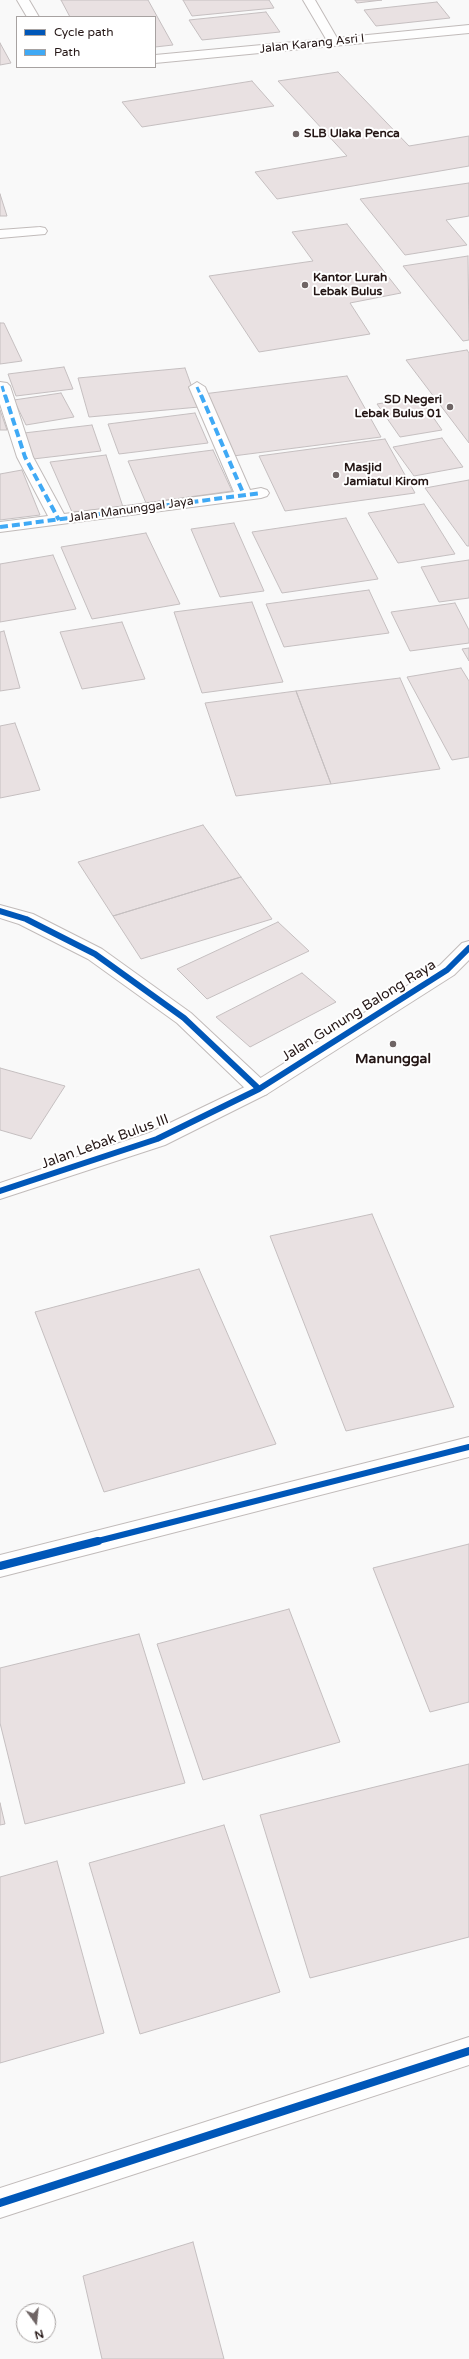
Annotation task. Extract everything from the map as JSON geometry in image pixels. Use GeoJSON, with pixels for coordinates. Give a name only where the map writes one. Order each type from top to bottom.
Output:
{"type":"FeatureCollection","features":[{"type":"Feature","properties":{"kind":"street"},"geometry":{"type":"LineString","coordinates":[[23,0],[32,16]]}},
{"type":"Feature","properties":{"kind":"street"},"geometry":{"type":"LineString","coordinates":[[309,0],[333,41]]}},
{"type":"Feature","properties":{"kind":"street","name":"Jalan Karang Asri I"},"geometry":{"type":"LineString","coordinates":[[156,59],[469,29]]}},
{"type":"Feature","properties":{"kind":"street"},"geometry":{"type":"LineString","coordinates":[[0,234],[40,231]]}},
{"type":"Feature","properties":{"kind":"street"},"geometry":{"type":"LineString","coordinates":[[2,386],[25,457],[59,520]]}},
{"type":"Feature","properties":{"kind":"street"},"geometry":{"type":"LineString","coordinates":[[197,387],[244,495]]}},
{"type":"Feature","properties":{"kind":"street","name":"Jalan Manunggal Jaya"},"geometry":{"type":"LineString","coordinates":[[0,527],[261,492]]}},
{"type":"Feature","properties":{"kind":"street"},"geometry":{"type":"LineString","coordinates":[[0,911],[26,919],[95,954],[184,1018],[259,1089]]}},
{"type":"Feature","properties":{"kind":"street","name":"Jalan Gunung Balong Raya"},"geometry":{"type":"LineString","coordinates":[[259,1089],[447,970],[469,948]]}},
{"type":"Feature","properties":{"kind":"street","name":"Jalan Lebak Bulus III"},"geometry":{"type":"LineString","coordinates":[[0,1191],[157,1139],[259,1089]]}},
{"type":"Feature","properties":{"kind":"street"},"geometry":{"type":"LineString","coordinates":[[0,1566],[469,1447]]}},
{"type":"Feature","properties":{"kind":"street"},"geometry":{"type":"LineString","coordinates":[[0,2203],[469,2051]]}},
{"type":"Feature","properties":{"kind":"building"},"geometry":{"type":"Polygon","coordinates":[[[61,0],[148,0],[173,45],[156,47],[156,16],[69,16],[61,0]]]}},
{"type":"Feature","properties":{"kind":"building"},"geometry":{"type":"Polygon","coordinates":[[[183,0],[269,0],[274,8],[192,16],[183,0]]]}},
{"type":"Feature","properties":{"kind":"building"},"geometry":{"type":"Polygon","coordinates":[[[355,0],[382,0],[357,3],[355,0]]]}},
{"type":"Feature","properties":{"kind":"building"},"geometry":{"type":"Polygon","coordinates":[[[437,2],[450,18],[376,26],[364,10],[437,2]]]}},
{"type":"Feature","properties":{"kind":"building"},"geometry":{"type":"Polygon","coordinates":[[[266,12],[280,32],[202,40],[189,20],[266,12]]]}},
{"type":"Feature","properties":{"kind":"building"},"geometry":{"type":"Polygon","coordinates":[[[0,43],[11,63],[0,65],[0,43]]]}},
{"type":"Feature","properties":{"kind":"building"},"geometry":{"type":"Polygon","coordinates":[[[338,72],[409,146],[469,136],[469,166],[277,199],[255,172],[347,156],[278,81],[338,72]]]}},
{"type":"Feature","properties":{"kind":"building"},"geometry":{"type":"Polygon","coordinates":[[[252,81],[274,106],[142,127],[122,102],[252,81]]]}},
{"type":"Feature","properties":{"kind":"building"},"geometry":{"type":"Polygon","coordinates":[[[469,183],[469,216],[446,220],[467,245],[405,255],[360,199],[469,183]]]}},
{"type":"Feature","properties":{"kind":"building"},"geometry":{"type":"Polygon","coordinates":[[[0,194],[7,216],[0,216],[0,194]]]}},
{"type":"Feature","properties":{"kind":"building","name":"Kantor Lurah Lebak Bulus"},"geometry":{"type":"Polygon","coordinates":[[[347,224],[401,293],[350,303],[370,334],[259,352],[209,276],[313,261],[292,232],[347,224]]]}},
{"type":"Feature","properties":{"kind":"building"},"geometry":{"type":"Polygon","coordinates":[[[468,256],[469,340],[463,341],[403,266],[468,256]]]}},
{"type":"Feature","properties":{"kind":"building"},"geometry":{"type":"Polygon","coordinates":[[[0,323],[4,323],[22,361],[0,364],[0,323]]]}},
{"type":"Feature","properties":{"kind":"building","name":"SD Negeri Lebak Bulus 01"},"geometry":{"type":"Polygon","coordinates":[[[467,350],[469,353],[469,443],[406,360],[467,350]]]}},
{"type":"Feature","properties":{"kind":"building"},"geometry":{"type":"Polygon","coordinates":[[[64,367],[73,389],[16,396],[8,374],[64,367]]]}},
{"type":"Feature","properties":{"kind":"building"},"geometry":{"type":"Polygon","coordinates":[[[185,368],[199,407],[89,417],[78,378],[185,368]]]}},
{"type":"Feature","properties":{"kind":"building"},"geometry":{"type":"Polygon","coordinates":[[[347,376],[381,437],[233,456],[203,394],[347,376]]]}},
{"type":"Feature","properties":{"kind":"building"},"geometry":{"type":"Polygon","coordinates":[[[61,393],[74,417],[26,425],[14,400],[61,393]]]}},
{"type":"Feature","properties":{"kind":"building"},"geometry":{"type":"Polygon","coordinates":[[[419,397],[442,430],[400,437],[377,404],[419,397]]]}},
{"type":"Feature","properties":{"kind":"building"},"geometry":{"type":"Polygon","coordinates":[[[0,410],[7,430],[0,430],[0,410]]]}},
{"type":"Feature","properties":{"kind":"building"},"geometry":{"type":"Polygon","coordinates":[[[195,413],[208,443],[119,454],[108,424],[195,413]]]}},
{"type":"Feature","properties":{"kind":"building"},"geometry":{"type":"Polygon","coordinates":[[[92,425],[101,451],[33,459],[24,433],[92,425]]]}},
{"type":"Feature","properties":{"kind":"building"},"geometry":{"type":"Polygon","coordinates":[[[442,438],[463,467],[414,476],[393,447],[442,438]]]}},
{"type":"Feature","properties":{"kind":"building","name":"Masjid Jamiatul Kirom"},"geometry":{"type":"Polygon","coordinates":[[[385,439],[415,493],[285,511],[259,456],[385,439]]]}},
{"type":"Feature","properties":{"kind":"building"},"geometry":{"type":"Polygon","coordinates":[[[213,450],[232,491],[146,503],[128,461],[213,450]]]}},
{"type":"Feature","properties":{"kind":"building"},"geometry":{"type":"Polygon","coordinates":[[[106,455],[123,507],[72,512],[50,462],[106,455]]]}},
{"type":"Feature","properties":{"kind":"building"},"geometry":{"type":"Polygon","coordinates":[[[22,470],[40,515],[0,520],[0,474],[22,470]]]}},
{"type":"Feature","properties":{"kind":"building"},"geometry":{"type":"Polygon","coordinates":[[[469,480],[469,546],[467,546],[425,488],[469,480]]]}},
{"type":"Feature","properties":{"kind":"building"},"geometry":{"type":"Polygon","coordinates":[[[424,504],[455,554],[398,563],[368,513],[424,504]]]}},
{"type":"Feature","properties":{"kind":"building"},"geometry":{"type":"Polygon","coordinates":[[[346,518],[378,579],[282,593],[252,532],[346,518]]]}},
{"type":"Feature","properties":{"kind":"building"},"geometry":{"type":"Polygon","coordinates":[[[234,523],[264,591],[220,597],[191,529],[234,523]]]}},
{"type":"Feature","properties":{"kind":"building"},"geometry":{"type":"Polygon","coordinates":[[[146,533],[180,604],[92,619],[61,547],[146,533]]]}},
{"type":"Feature","properties":{"kind":"building"},"geometry":{"type":"Polygon","coordinates":[[[53,555],[76,609],[0,622],[0,564],[53,555]]]}},
{"type":"Feature","properties":{"kind":"building"},"geometry":{"type":"Polygon","coordinates":[[[469,560],[469,598],[439,602],[421,567],[469,560]]]}},
{"type":"Feature","properties":{"kind":"building"},"geometry":{"type":"Polygon","coordinates":[[[369,590],[389,633],[284,647],[266,604],[369,590]]]}},
{"type":"Feature","properties":{"kind":"building"},"geometry":{"type":"Polygon","coordinates":[[[252,602],[283,682],[202,693],[174,612],[252,602]]]}},
{"type":"Feature","properties":{"kind":"building"},"geometry":{"type":"Polygon","coordinates":[[[455,603],[469,630],[469,643],[410,651],[391,612],[455,603]]]}},
{"type":"Feature","properties":{"kind":"building"},"geometry":{"type":"Polygon","coordinates":[[[122,622],[145,679],[82,689],[60,632],[122,622]]]}},
{"type":"Feature","properties":{"kind":"building"},"geometry":{"type":"Polygon","coordinates":[[[4,631],[20,688],[0,691],[0,632],[4,631]]]}},
{"type":"Feature","properties":{"kind":"building"},"geometry":{"type":"Polygon","coordinates":[[[469,648],[469,661],[462,649],[469,648]]]}},
{"type":"Feature","properties":{"kind":"building"},"geometry":{"type":"Polygon","coordinates":[[[461,668],[469,681],[469,757],[452,760],[407,677],[461,668]]]}},
{"type":"Feature","properties":{"kind":"building"},"geometry":{"type":"Polygon","coordinates":[[[400,678],[440,769],[331,784],[296,691],[400,678]]]}},
{"type":"Feature","properties":{"kind":"building"},"geometry":{"type":"Polygon","coordinates":[[[296,691],[331,784],[236,796],[205,703],[296,691]]]}},
{"type":"Feature","properties":{"kind":"building"},"geometry":{"type":"Polygon","coordinates":[[[15,723],[40,790],[0,798],[0,726],[15,723]]]}},
{"type":"Feature","properties":{"kind":"building"},"geometry":{"type":"Polygon","coordinates":[[[203,825],[241,877],[113,916],[78,862],[203,825]]]}},
{"type":"Feature","properties":{"kind":"building"},"geometry":{"type":"Polygon","coordinates":[[[241,877],[272,919],[141,959],[113,916],[241,877]]]}},
{"type":"Feature","properties":{"kind":"building"},"geometry":{"type":"Polygon","coordinates":[[[278,922],[309,951],[207,999],[177,969],[278,922]]]}},
{"type":"Feature","properties":{"kind":"building"},"geometry":{"type":"Polygon","coordinates":[[[302,973],[336,1002],[250,1047],[216,1017],[302,973]]]}},
{"type":"Feature","properties":{"kind":"building"},"geometry":{"type":"Polygon","coordinates":[[[0,1068],[65,1086],[31,1139],[0,1130],[0,1068]]]}},
{"type":"Feature","properties":{"kind":"building"},"geometry":{"type":"Polygon","coordinates":[[[372,1214],[454,1407],[346,1431],[270,1236],[372,1214]]]}},
{"type":"Feature","properties":{"kind":"building"},"geometry":{"type":"Polygon","coordinates":[[[199,1269],[276,1444],[104,1492],[35,1312],[199,1269]]]}},
{"type":"Feature","properties":{"kind":"building"},"geometry":{"type":"Polygon","coordinates":[[[469,1544],[469,1702],[430,1712],[373,1568],[469,1544]]]}},
{"type":"Feature","properties":{"kind":"building"},"geometry":{"type":"Polygon","coordinates":[[[289,1609],[340,1742],[203,1780],[157,1644],[289,1609]]]}},
{"type":"Feature","properties":{"kind":"building"},"geometry":{"type":"Polygon","coordinates":[[[139,1634],[185,1783],[25,1824],[0,1723],[0,1668],[139,1634]]]}},
{"type":"Feature","properties":{"kind":"building"},"geometry":{"type":"Polygon","coordinates":[[[469,1764],[469,1937],[310,1978],[260,1815],[469,1764]]]}},
{"type":"Feature","properties":{"kind":"building"},"geometry":{"type":"Polygon","coordinates":[[[0,1803],[5,1824],[0,1825],[0,1803]]]}},
{"type":"Feature","properties":{"kind":"building"},"geometry":{"type":"Polygon","coordinates":[[[224,1825],[280,1992],[140,2034],[89,1863],[224,1825]]]}},
{"type":"Feature","properties":{"kind":"building"},"geometry":{"type":"Polygon","coordinates":[[[57,1861],[104,2033],[0,2063],[0,1877],[57,1861]]]}},
{"type":"Feature","properties":{"kind":"building"},"geometry":{"type":"Polygon","coordinates":[[[193,2242],[224,2359],[102,2359],[83,2276],[193,2242]]]}},
{"type":"Feature","properties":{"kind":"marked path"},"geometry":{"type":"LineString","coordinates":[[2,386],[25,457],[59,520]]}},
{"type":"Feature","properties":{"kind":"marked path"},"geometry":{"type":"LineString","coordinates":[[197,387],[244,495]]}},
{"type":"Feature","properties":{"kind":"marked path"},"geometry":{"type":"LineString","coordinates":[[0,527],[261,493]]}},
{"type":"Feature","properties":{"kind":"cycle path"},"geometry":{"type":"LineString","coordinates":[[0,911],[26,919],[95,954],[184,1018],[259,1089]]}},
{"type":"Feature","properties":{"kind":"cycle path"},"geometry":{"type":"LineString","coordinates":[[0,1191],[157,1139],[259,1089],[447,970],[469,948]]}},
{"type":"Feature","properties":{"kind":"cycle path"},"geometry":{"type":"LineString","coordinates":[[0,1566],[469,1447]]}},
{"type":"Feature","properties":{"kind":"cycle path"},"geometry":{"type":"LineString","coordinates":[[0,2203],[469,2051]]}},
{"type":"Feature","properties":{"kind":"place","name":"SLB Ulaka Penca"},"geometry":{"type":"Point","coordinates":[296,134]}},
{"type":"Feature","properties":{"kind":"place","name":"Kantor Lurah Lebak Bulus"},"geometry":{"type":"Point","coordinates":[305,285]}},
{"type":"Feature","properties":{"kind":"place","name":"SD Negeri Lebak Bulus 01"},"geometry":{"type":"Point","coordinates":[450,407]}},
{"type":"Feature","properties":{"kind":"place","name":"Masjid Jamiatul Kirom"},"geometry":{"type":"Point","coordinates":[336,475]}},
{"type":"Feature","properties":{"kind":"place","name":"Manunggal"},"geometry":{"type":"Point","coordinates":[393,1044]}}]}
